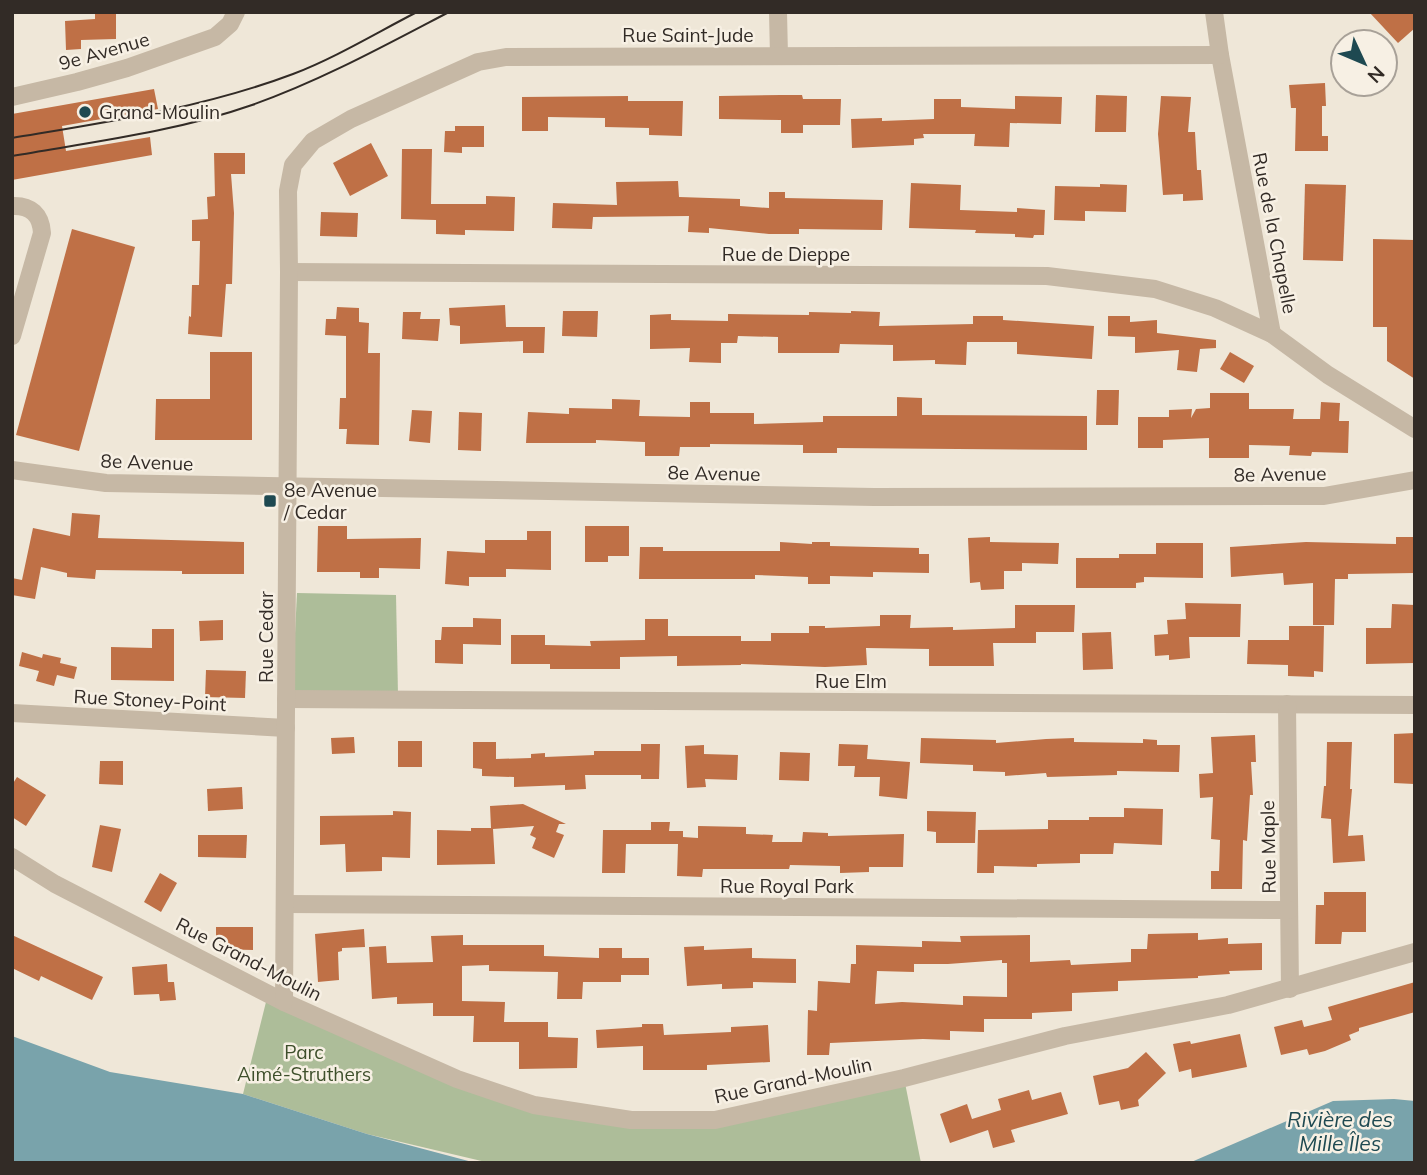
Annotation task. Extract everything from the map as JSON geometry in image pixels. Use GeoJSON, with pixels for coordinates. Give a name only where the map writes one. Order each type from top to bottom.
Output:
{"type":"FeatureCollection","features":[{"type":"Feature","properties":{"kind":"street","name":"9e Avenue"},"geometry":{"type":"LineString","coordinates":[[12,97],[128,68],[215,37],[230,24],[236,12]]}},
{"type":"Feature","properties":{"kind":"street"},"geometry":{"type":"LineString","coordinates":[[778,12],[779,56]]}},
{"type":"Feature","properties":{"kind":"street","name":"Rue de la Chapelle"},"geometry":{"type":"LineString","coordinates":[[1214,12],[1272,334],[1328,375],[1415,429]]}},
{"type":"Feature","properties":{"kind":"street","name":"Rue Saint-Jude"},"geometry":{"type":"LineString","coordinates":[[289,272],[288,191],[293,165],[313,141],[351,119],[478,62],[506,57],[1220,55]]}},
{"type":"Feature","properties":{"kind":"street"},"geometry":{"type":"LineString","coordinates":[[12,206],[20,205],[31,209],[41,220],[42,233],[12,336]]}},
{"type":"Feature","properties":{"kind":"street","name":"Rue de Dieppe"},"geometry":{"type":"LineString","coordinates":[[289,272],[1047,276],[1155,289],[1215,308],[1272,334]]}},
{"type":"Feature","properties":{"kind":"street","name":"Rue Cedar"},"geometry":{"type":"LineString","coordinates":[[284,1002],[289,272]]}},
{"type":"Feature","properties":{"kind":"street","name":"8e Avenue"},"geometry":{"type":"LineString","coordinates":[[12,470],[106,483],[874,497],[1310,496],[1372,489],[1415,480]]}},
{"type":"Feature","properties":{"kind":"street","name":"Rue Elm"},"geometry":{"type":"LineString","coordinates":[[286,699],[1415,705]]}},
{"type":"Feature","properties":{"kind":"street","name":"Rue Maple"},"geometry":{"type":"LineString","coordinates":[[1287,704],[1290,989]]}},
{"type":"Feature","properties":{"kind":"street","name":"Rue Stoney-Point"},"geometry":{"type":"LineString","coordinates":[[12,713],[286,728]]}},
{"type":"Feature","properties":{"kind":"street","name":"Rue Grand-Moulin"},"geometry":{"type":"LineString","coordinates":[[12,857],[55,884],[284,1002],[457,1079],[534,1105],[631,1120],[715,1120],[904,1078],[1065,1036],[1228,1005],[1415,952]]}},
{"type":"Feature","properties":{"kind":"street","name":"Rue Royal Park"},"geometry":{"type":"LineString","coordinates":[[285,904],[1289,910]]}},
{"type":"Feature","properties":{"kind":"green space"},"geometry":{"type":"Polygon","coordinates":[[[297,593],[396,595],[398,695],[292,694],[297,593]]]}},
{"type":"Feature","properties":{"kind":"green space","name":"Parc Aimé-Struthers"},"geometry":{"type":"Polygon","coordinates":[[[268,994],[534,1105],[715,1120],[904,1078],[921,1163],[490,1163],[367,1134],[243,1094],[268,994]]]}},
{"type":"Feature","properties":{"kind":"water"},"geometry":{"type":"Polygon","coordinates":[[[12,1036],[110,1072],[243,1094],[367,1134],[476,1163],[12,1163],[12,1036]]]}},
{"type":"Feature","properties":{"kind":"water","name":"Rivière des Mille Îles"},"geometry":{"type":"Polygon","coordinates":[[[1333,1101],[1415,1101],[1415,1163],[1189,1163],[1333,1101]]]}},
{"type":"Feature","properties":{"kind":"building"},"geometry":{"type":"Polygon","coordinates":[[[95,12],[116,12],[116,39],[81,40],[81,49],[66,50],[65,21],[95,19],[95,12]]]}},
{"type":"Feature","properties":{"kind":"building"},"geometry":{"type":"Polygon","coordinates":[[[1369,12],[1415,12],[1415,28],[1399,42],[1399,28],[1384,28],[1369,12]]]}},
{"type":"Feature","properties":{"kind":"building"},"geometry":{"type":"Polygon","coordinates":[[[1325,83],[1326,106],[1322,106],[1322,136],[1328,136],[1328,151],[1295,151],[1296,108],[1291,108],[1289,85],[1325,83]]]}},
{"type":"Feature","properties":{"kind":"building"},"geometry":{"type":"Polygon","coordinates":[[[154,89],[158,109],[62,126],[66,151],[150,137],[152,155],[12,180],[12,114],[154,89]]]}},
{"type":"Feature","properties":{"kind":"building"},"geometry":{"type":"Polygon","coordinates":[[[802,95],[803,99],[841,99],[840,125],[803,125],[803,133],[781,133],[781,120],[719,119],[719,96],[802,95]]]}},
{"type":"Feature","properties":{"kind":"building"},"geometry":{"type":"Polygon","coordinates":[[[1096,95],[1127,96],[1126,132],[1095,132],[1096,95]]]}},
{"type":"Feature","properties":{"kind":"building"},"geometry":{"type":"Polygon","coordinates":[[[628,96],[628,101],[683,101],[682,136],[649,135],[649,128],[605,127],[605,118],[548,117],[548,131],[522,131],[522,97],[628,96]]]}},
{"type":"Feature","properties":{"kind":"building"},"geometry":{"type":"Polygon","coordinates":[[[1015,96],[1062,97],[1061,124],[1010,123],[1009,147],[974,146],[975,134],[923,134],[924,138],[914,139],[914,145],[852,148],[851,119],[934,119],[934,99],[961,99],[961,107],[1015,109],[1015,96]]]}},
{"type":"Feature","properties":{"kind":"building"},"geometry":{"type":"Polygon","coordinates":[[[1161,96],[1191,97],[1188,132],[1195,132],[1197,170],[1201,170],[1203,200],[1183,201],[1183,194],[1163,195],[1158,134],[1161,96]]]}},
{"type":"Feature","properties":{"kind":"building"},"geometry":{"type":"Polygon","coordinates":[[[455,126],[484,126],[484,147],[462,147],[462,153],[444,152],[445,131],[455,131],[455,126]]]}},
{"type":"Feature","properties":{"kind":"building"},"geometry":{"type":"Polygon","coordinates":[[[371,143],[388,176],[350,196],[333,163],[371,143]]]}},
{"type":"Feature","properties":{"kind":"building"},"geometry":{"type":"Polygon","coordinates":[[[402,149],[432,149],[431,204],[486,204],[486,196],[515,197],[514,231],[465,230],[465,235],[436,234],[436,220],[401,219],[402,149]]]}},
{"type":"Feature","properties":{"kind":"building"},"geometry":{"type":"Polygon","coordinates":[[[214,153],[245,153],[245,174],[231,174],[234,213],[232,284],[226,284],[222,337],[188,334],[192,285],[199,285],[200,241],[192,241],[192,220],[208,219],[207,197],[215,196],[214,153]]]}},
{"type":"Feature","properties":{"kind":"building"},"geometry":{"type":"Polygon","coordinates":[[[678,181],[679,197],[740,199],[740,206],[769,208],[769,192],[785,192],[785,198],[883,200],[882,230],[799,229],[799,234],[769,234],[709,228],[709,233],[688,232],[689,216],[593,217],[592,229],[552,228],[553,203],[617,205],[616,182],[678,181]]]}},
{"type":"Feature","properties":{"kind":"building"},"geometry":{"type":"Polygon","coordinates":[[[911,183],[961,185],[960,210],[1045,210],[1044,235],[1034,235],[1033,238],[1015,237],[1015,234],[975,233],[976,230],[909,228],[911,183]]]}},
{"type":"Feature","properties":{"kind":"building"},"geometry":{"type":"Polygon","coordinates":[[[1100,184],[1127,185],[1126,212],[1085,211],[1085,221],[1054,220],[1055,186],[1100,187],[1100,184]]]}},
{"type":"Feature","properties":{"kind":"building"},"geometry":{"type":"Polygon","coordinates":[[[1305,184],[1346,185],[1343,261],[1303,260],[1305,184]]]}},
{"type":"Feature","properties":{"kind":"building"},"geometry":{"type":"Polygon","coordinates":[[[321,212],[358,213],[357,237],[320,236],[321,212]]]}},
{"type":"Feature","properties":{"kind":"building"},"geometry":{"type":"Polygon","coordinates":[[[72,229],[135,247],[79,451],[16,435],[72,229]]]}},
{"type":"Feature","properties":{"kind":"building"},"geometry":{"type":"Polygon","coordinates":[[[1373,239],[1415,240],[1415,379],[1387,361],[1387,327],[1373,327],[1373,239]]]}},
{"type":"Feature","properties":{"kind":"building"},"geometry":{"type":"Polygon","coordinates":[[[505,305],[506,327],[545,327],[544,353],[523,353],[523,341],[460,344],[460,326],[450,325],[449,308],[505,305]]]}},
{"type":"Feature","properties":{"kind":"building"},"geometry":{"type":"Polygon","coordinates":[[[337,307],[359,308],[359,322],[369,323],[368,353],[380,353],[379,445],[346,444],[347,429],[339,429],[340,398],[346,398],[346,336],[325,335],[326,319],[336,319],[337,307]]]}},
{"type":"Feature","properties":{"kind":"building"},"geometry":{"type":"Polygon","coordinates":[[[563,311],[598,311],[597,337],[562,336],[563,311]]]}},
{"type":"Feature","properties":{"kind":"building"},"geometry":{"type":"Polygon","coordinates":[[[403,312],[421,312],[420,319],[440,319],[438,341],[402,339],[403,312]]]}},
{"type":"Feature","properties":{"kind":"building"},"geometry":{"type":"Polygon","coordinates":[[[809,312],[880,312],[879,326],[973,324],[973,316],[1003,316],[1003,320],[1094,326],[1092,359],[1017,354],[1017,342],[967,342],[966,365],[935,364],[935,360],[893,361],[893,345],[840,344],[839,353],[778,353],[778,337],[738,336],[737,343],[721,343],[721,363],[689,362],[690,348],[650,349],[650,315],[671,314],[671,320],[728,321],[728,314],[809,315],[809,312]]]}},
{"type":"Feature","properties":{"kind":"building"},"geometry":{"type":"Polygon","coordinates":[[[1108,316],[1130,316],[1130,322],[1157,320],[1157,333],[1216,340],[1216,348],[1200,349],[1197,372],[1177,370],[1179,350],[1135,353],[1135,337],[1108,336],[1108,316]]]}},
{"type":"Feature","properties":{"kind":"building"},"geometry":{"type":"Polygon","coordinates":[[[210,352],[252,352],[252,440],[155,440],[156,399],[210,399],[210,352]]]}},
{"type":"Feature","properties":{"kind":"building"},"geometry":{"type":"Polygon","coordinates":[[[1230,352],[1254,366],[1244,383],[1220,369],[1230,352]]]}},
{"type":"Feature","properties":{"kind":"building"},"geometry":{"type":"Polygon","coordinates":[[[1097,390],[1119,390],[1118,425],[1096,425],[1097,390]]]}},
{"type":"Feature","properties":{"kind":"building"},"geometry":{"type":"Polygon","coordinates":[[[1210,393],[1249,393],[1249,409],[1294,409],[1293,419],[1320,419],[1321,402],[1340,403],[1339,421],[1349,421],[1348,453],[1312,452],[1311,456],[1289,455],[1290,446],[1249,445],[1249,458],[1209,458],[1209,438],[1163,440],[1163,448],[1138,448],[1138,417],[1169,417],[1169,410],[1192,409],[1191,418],[1196,409],[1210,408],[1210,393]]]}},
{"type":"Feature","properties":{"kind":"building"},"geometry":{"type":"Polygon","coordinates":[[[897,397],[922,398],[922,415],[1087,416],[1087,450],[837,448],[837,453],[803,453],[803,445],[710,444],[710,447],[680,447],[679,456],[645,456],[645,442],[596,440],[596,443],[526,443],[528,412],[569,414],[569,408],[612,409],[612,399],[640,400],[639,416],[690,417],[690,402],[710,402],[710,413],[754,413],[754,424],[823,422],[823,416],[897,416],[897,397]]]}},
{"type":"Feature","properties":{"kind":"building"},"geometry":{"type":"Polygon","coordinates":[[[412,410],[432,411],[430,443],[409,441],[412,410]]]}},
{"type":"Feature","properties":{"kind":"building"},"geometry":{"type":"Polygon","coordinates":[[[459,412],[482,413],[481,451],[458,450],[459,412]]]}},
{"type":"Feature","properties":{"kind":"building"},"geometry":{"type":"Polygon","coordinates":[[[72,513],[100,515],[98,538],[244,542],[244,574],[96,570],[95,579],[67,577],[67,573],[41,567],[35,599],[12,595],[12,578],[22,580],[33,528],[70,536],[72,513]]]}},
{"type":"Feature","properties":{"kind":"building"},"geometry":{"type":"Polygon","coordinates":[[[318,526],[347,526],[347,539],[421,538],[420,569],[379,568],[379,578],[360,578],[360,572],[317,572],[318,526]]]}},
{"type":"Feature","properties":{"kind":"building"},"geometry":{"type":"Polygon","coordinates":[[[585,526],[629,526],[629,556],[608,556],[608,562],[585,562],[585,526]]]}},
{"type":"Feature","properties":{"kind":"building"},"geometry":{"type":"Polygon","coordinates":[[[527,531],[551,531],[551,570],[506,569],[506,577],[469,577],[469,586],[445,584],[447,551],[485,553],[485,540],[527,540],[527,531]]]}},
{"type":"Feature","properties":{"kind":"building"},"geometry":{"type":"Polygon","coordinates":[[[990,537],[990,542],[1059,543],[1058,564],[1022,563],[1022,571],[1004,571],[1004,589],[981,590],[980,582],[970,583],[968,538],[990,537]]]}},
{"type":"Feature","properties":{"kind":"building"},"geometry":{"type":"Polygon","coordinates":[[[1396,537],[1415,537],[1415,573],[1348,574],[1348,579],[1335,579],[1334,625],[1313,625],[1313,583],[1284,585],[1283,573],[1231,577],[1230,547],[1306,542],[1396,544],[1396,537]]]}},
{"type":"Feature","properties":{"kind":"building"},"geometry":{"type":"Polygon","coordinates":[[[780,542],[830,542],[830,546],[919,548],[919,554],[929,554],[929,573],[873,572],[873,577],[830,576],[830,584],[808,584],[808,577],[755,575],[755,579],[639,579],[640,547],[663,547],[663,551],[780,551],[780,542]]]}},
{"type":"Feature","properties":{"kind":"building"},"geometry":{"type":"Polygon","coordinates":[[[1156,543],[1203,543],[1203,578],[1144,577],[1144,582],[1136,583],[1136,588],[1076,588],[1076,558],[1119,558],[1119,554],[1156,554],[1156,543]]]}},
{"type":"Feature","properties":{"kind":"building"},"geometry":{"type":"Polygon","coordinates":[[[1185,603],[1241,604],[1240,637],[1189,637],[1190,658],[1169,660],[1169,655],[1155,656],[1154,635],[1168,634],[1167,620],[1186,619],[1185,603]]]}},
{"type":"Feature","properties":{"kind":"building"},"geometry":{"type":"Polygon","coordinates":[[[1392,604],[1415,605],[1415,663],[1366,664],[1366,628],[1391,628],[1392,604]]]}},
{"type":"Feature","properties":{"kind":"building"},"geometry":{"type":"Polygon","coordinates":[[[1015,605],[1075,605],[1074,632],[1036,632],[1036,643],[993,643],[994,666],[929,666],[929,649],[866,648],[867,665],[825,667],[741,664],[677,666],[677,656],[620,657],[620,669],[550,669],[550,664],[511,664],[511,635],[545,635],[545,645],[591,646],[590,641],[645,640],[645,619],[668,619],[668,636],[741,636],[741,641],[771,641],[771,633],[809,633],[809,626],[880,626],[880,615],[911,615],[910,628],[1015,628],[1015,605]]]}},
{"type":"Feature","properties":{"kind":"building"},"geometry":{"type":"Polygon","coordinates":[[[473,618],[501,619],[501,645],[463,644],[463,664],[435,663],[435,640],[441,640],[442,627],[473,627],[473,618]]]}},
{"type":"Feature","properties":{"kind":"building"},"geometry":{"type":"Polygon","coordinates":[[[223,620],[223,640],[200,641],[199,621],[223,620]]]}},
{"type":"Feature","properties":{"kind":"building"},"geometry":{"type":"Polygon","coordinates":[[[1289,626],[1324,626],[1323,672],[1314,671],[1314,677],[1288,676],[1288,665],[1247,664],[1248,640],[1289,640],[1289,626]]]}},
{"type":"Feature","properties":{"kind":"building"},"geometry":{"type":"Polygon","coordinates":[[[152,629],[174,629],[174,681],[111,680],[111,647],[152,648],[152,629]]]}},
{"type":"Feature","properties":{"kind":"building"},"geometry":{"type":"Polygon","coordinates":[[[1111,632],[1113,669],[1083,670],[1082,633],[1111,632]]]}},
{"type":"Feature","properties":{"kind":"building"},"geometry":{"type":"Polygon","coordinates":[[[22,652],[42,658],[43,654],[61,658],[60,663],[77,667],[74,679],[57,675],[54,686],[36,681],[39,671],[19,666],[22,652]]]}},
{"type":"Feature","properties":{"kind":"building"},"geometry":{"type":"Polygon","coordinates":[[[206,670],[246,671],[245,698],[205,697],[206,670]]]}},
{"type":"Feature","properties":{"kind":"building"},"geometry":{"type":"Polygon","coordinates":[[[1415,733],[1414,784],[1394,783],[1394,734],[1415,733]]]}},
{"type":"Feature","properties":{"kind":"building"},"geometry":{"type":"Polygon","coordinates":[[[1255,735],[1256,762],[1251,762],[1253,795],[1250,795],[1247,841],[1243,840],[1242,889],[1211,889],[1211,871],[1219,871],[1220,840],[1211,839],[1213,797],[1200,798],[1199,774],[1213,773],[1211,737],[1255,735]]]}},
{"type":"Feature","properties":{"kind":"building"},"geometry":{"type":"Polygon","coordinates":[[[354,737],[355,753],[332,754],[331,738],[354,737]]]}},
{"type":"Feature","properties":{"kind":"building"},"geometry":{"type":"Polygon","coordinates":[[[921,738],[996,740],[996,743],[1074,738],[1074,742],[1143,743],[1143,739],[1157,740],[1157,745],[1180,745],[1179,772],[1117,771],[1117,775],[1047,777],[1046,773],[1005,776],[1005,772],[973,771],[973,765],[920,763],[921,738]]]}},
{"type":"Feature","properties":{"kind":"building"},"geometry":{"type":"Polygon","coordinates":[[[398,741],[422,741],[422,767],[398,767],[398,741]]]}},
{"type":"Feature","properties":{"kind":"building"},"geometry":{"type":"Polygon","coordinates":[[[473,742],[496,742],[496,759],[531,758],[531,754],[545,753],[545,757],[594,755],[594,751],[641,751],[641,744],[660,744],[659,779],[641,779],[641,775],[585,775],[586,789],[565,790],[565,785],[514,787],[514,777],[482,776],[482,769],[473,768],[473,742]]]}},
{"type":"Feature","properties":{"kind":"building"},"geometry":{"type":"Polygon","coordinates":[[[1327,742],[1352,742],[1348,836],[1363,835],[1365,861],[1333,863],[1331,819],[1321,818],[1326,786],[1327,742]]]}},
{"type":"Feature","properties":{"kind":"building"},"geometry":{"type":"Polygon","coordinates":[[[839,744],[868,745],[867,759],[910,762],[907,799],[879,796],[880,777],[854,777],[855,766],[838,766],[839,744]]]}},
{"type":"Feature","properties":{"kind":"building"},"geometry":{"type":"Polygon","coordinates":[[[704,745],[704,754],[738,755],[737,780],[705,779],[706,787],[687,788],[685,746],[704,745]]]}},
{"type":"Feature","properties":{"kind":"building"},"geometry":{"type":"Polygon","coordinates":[[[780,752],[810,753],[809,781],[779,780],[780,752]]]}},
{"type":"Feature","properties":{"kind":"building"},"geometry":{"type":"Polygon","coordinates":[[[100,761],[123,761],[123,785],[99,784],[100,761]]]}},
{"type":"Feature","properties":{"kind":"building"},"geometry":{"type":"Polygon","coordinates":[[[17,777],[46,795],[26,826],[12,817],[12,785],[17,777]]]}},
{"type":"Feature","properties":{"kind":"building"},"geometry":{"type":"Polygon","coordinates":[[[242,787],[243,809],[208,811],[207,789],[242,787]]]}},
{"type":"Feature","properties":{"kind":"building"},"geometry":{"type":"Polygon","coordinates":[[[523,804],[566,824],[559,824],[556,832],[564,835],[554,858],[532,848],[536,838],[530,835],[534,826],[493,829],[495,864],[437,865],[437,830],[471,831],[471,828],[491,828],[490,806],[523,804]]]}},
{"type":"Feature","properties":{"kind":"building"},"geometry":{"type":"Polygon","coordinates":[[[1124,808],[1163,809],[1162,845],[1114,843],[1113,854],[1080,854],[1080,863],[1037,864],[1037,867],[994,866],[994,873],[977,873],[978,830],[1048,829],[1048,820],[1124,817],[1124,808]]]}},
{"type":"Feature","properties":{"kind":"building"},"geometry":{"type":"Polygon","coordinates":[[[393,811],[411,812],[410,858],[382,857],[382,871],[346,872],[345,844],[320,845],[320,816],[393,815],[393,811]]]}},
{"type":"Feature","properties":{"kind":"building"},"geometry":{"type":"Polygon","coordinates":[[[927,811],[976,812],[975,843],[936,843],[936,832],[927,831],[927,811]]]}},
{"type":"Feature","properties":{"kind":"building"},"geometry":{"type":"Polygon","coordinates":[[[651,822],[670,822],[669,831],[683,831],[683,837],[698,838],[698,826],[746,827],[746,834],[773,835],[772,842],[802,842],[803,832],[828,833],[828,836],[904,834],[903,867],[869,867],[869,872],[840,873],[840,866],[790,865],[789,869],[703,869],[702,877],[677,876],[678,844],[626,844],[625,873],[602,873],[603,830],[651,830],[651,822]]]}},
{"type":"Feature","properties":{"kind":"building"},"geometry":{"type":"Polygon","coordinates":[[[100,825],[121,829],[112,872],[92,867],[100,825]]]}},
{"type":"Feature","properties":{"kind":"building"},"geometry":{"type":"Polygon","coordinates":[[[198,835],[247,835],[246,858],[198,857],[198,835]]]}},
{"type":"Feature","properties":{"kind":"building"},"geometry":{"type":"Polygon","coordinates":[[[160,873],[177,883],[161,912],[144,902],[160,873]]]}},
{"type":"Feature","properties":{"kind":"building"},"geometry":{"type":"Polygon","coordinates":[[[1324,892],[1366,892],[1366,932],[1342,932],[1341,944],[1315,944],[1316,905],[1324,905],[1324,892]]]}},
{"type":"Feature","properties":{"kind":"building"},"geometry":{"type":"Polygon","coordinates":[[[216,927],[253,927],[253,950],[216,949],[216,927]]]}},
{"type":"Feature","properties":{"kind":"building"},"geometry":{"type":"Polygon","coordinates":[[[364,929],[365,947],[342,948],[342,951],[338,952],[339,980],[318,982],[315,934],[364,929]]]}},
{"type":"Feature","properties":{"kind":"building"},"geometry":{"type":"Polygon","coordinates":[[[1198,933],[1198,940],[1228,938],[1228,944],[1262,943],[1262,970],[1229,971],[1230,974],[1198,978],[1118,981],[1118,991],[1072,993],[1072,1011],[1032,1013],[1032,1019],[984,1019],[984,1032],[950,1031],[950,1040],[830,1043],[829,1055],[807,1055],[808,1010],[817,1011],[818,981],[850,983],[851,964],[856,964],[856,945],[922,947],[922,941],[961,942],[960,936],[1030,935],[1030,962],[1070,960],[1071,965],[1131,962],[1131,949],[1147,949],[1148,934],[1198,933]],[[1002,960],[914,964],[914,972],[877,971],[875,1004],[902,1002],[963,1005],[963,996],[1007,997],[1007,963],[1002,963],[1002,960]]]}},
{"type":"Feature","properties":{"kind":"building"},"geometry":{"type":"Polygon","coordinates":[[[12,935],[103,977],[92,1000],[41,976],[39,981],[12,968],[12,935]]]}},
{"type":"Feature","properties":{"kind":"building"},"geometry":{"type":"Polygon","coordinates":[[[463,935],[463,945],[544,945],[544,956],[599,958],[599,948],[622,948],[622,958],[649,958],[649,975],[621,975],[621,982],[583,982],[582,999],[557,999],[558,972],[489,971],[489,965],[462,966],[462,1001],[505,1002],[504,1022],[548,1022],[548,1037],[578,1038],[577,1068],[519,1069],[519,1042],[473,1042],[474,1016],[433,1016],[433,1003],[397,1004],[397,997],[372,999],[369,947],[386,946],[387,963],[433,962],[431,936],[463,935]]]}},
{"type":"Feature","properties":{"kind":"building"},"geometry":{"type":"Polygon","coordinates":[[[704,946],[704,950],[752,948],[752,958],[796,959],[796,983],[753,982],[753,988],[722,989],[722,984],[687,986],[684,947],[704,946]]]}},
{"type":"Feature","properties":{"kind":"building"},"geometry":{"type":"Polygon","coordinates":[[[167,964],[168,982],[174,982],[176,1000],[160,1001],[159,994],[134,995],[132,967],[167,964]]]}},
{"type":"Feature","properties":{"kind":"building"},"geometry":{"type":"Polygon","coordinates":[[[1415,982],[1415,1012],[1359,1028],[1359,1031],[1349,1035],[1351,1040],[1325,1051],[1309,1055],[1307,1049],[1281,1055],[1274,1027],[1302,1020],[1304,1027],[1332,1020],[1328,1007],[1415,982]]]}},
{"type":"Feature","properties":{"kind":"building"},"geometry":{"type":"Polygon","coordinates":[[[642,1024],[663,1024],[664,1035],[731,1032],[731,1027],[768,1025],[770,1062],[707,1065],[707,1070],[643,1070],[643,1046],[597,1048],[596,1030],[642,1027],[642,1024]]]}},
{"type":"Feature","properties":{"kind":"building"},"geometry":{"type":"Polygon","coordinates":[[[1240,1034],[1247,1067],[1192,1078],[1191,1069],[1179,1072],[1173,1044],[1190,1041],[1191,1044],[1240,1034]]]}},
{"type":"Feature","properties":{"kind":"building"},"geometry":{"type":"Polygon","coordinates":[[[1146,1052],[1166,1073],[1138,1100],[1139,1106],[1121,1110],[1119,1101],[1099,1105],[1093,1076],[1128,1068],[1146,1052]]]}},
{"type":"Feature","properties":{"kind":"building"},"geometry":{"type":"Polygon","coordinates":[[[1029,1090],[1032,1100],[1061,1092],[1068,1114],[1011,1130],[1015,1142],[993,1148],[988,1130],[950,1143],[940,1114],[967,1104],[972,1119],[1001,1110],[998,1099],[1029,1090]]]}},
{"type":"Feature","properties":{"kind":"tram line"},"geometry":{"type":"LineString","coordinates":[[12,138],[154,113],[259,86],[324,61],[417,12]]}},
{"type":"Feature","properties":{"kind":"tram line"},"geometry":{"type":"LineString","coordinates":[[12,156],[163,129],[252,105],[327,74],[449,12]]}},
{"type":"Feature","properties":{"kind":"place","name":"Grand-Moulin"},"geometry":{"type":"Point","coordinates":[85,112]}},
{"type":"Feature","properties":{"kind":"place","name":"8e Avenue / Cedar"},"geometry":{"type":"Point","coordinates":[270,501]}}]}
